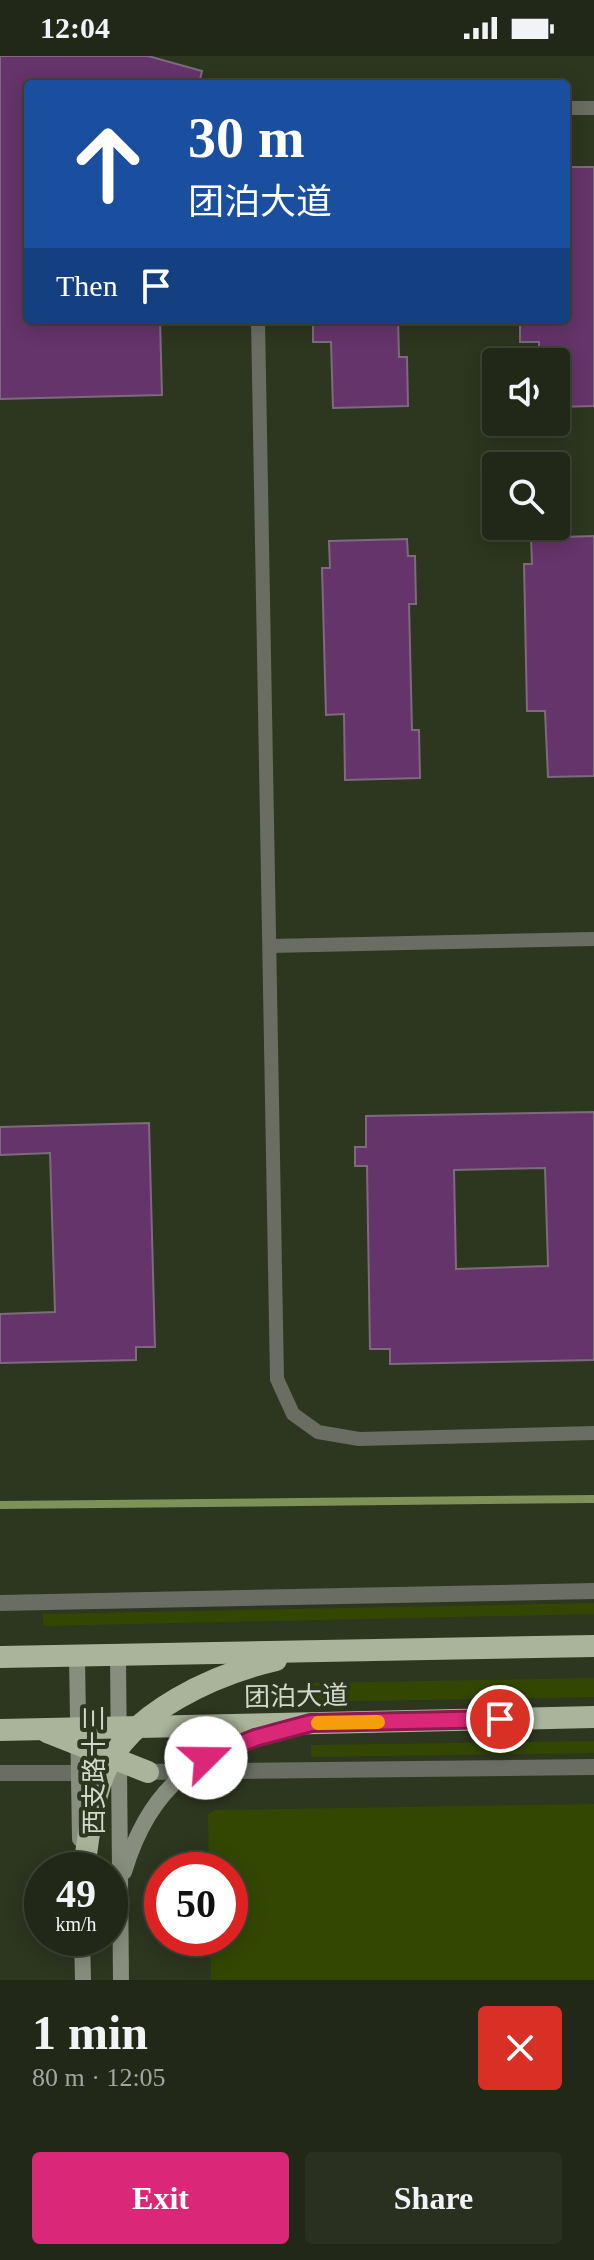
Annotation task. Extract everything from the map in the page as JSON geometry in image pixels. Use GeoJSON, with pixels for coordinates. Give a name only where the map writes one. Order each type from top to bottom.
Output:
{"type":"FeatureCollection","features":[{"type":"Feature","properties":{"kind":"highway","name":"团泊大道"},"geometry":{"type":"LineString","coordinates":[[0,1657],[594,1646]]}},
{"type":"Feature","properties":{"kind":"highway"},"geometry":{"type":"LineString","coordinates":[[86,1852],[95,1802],[118,1753],[166,1706],[202,1686],[271,1661],[309,1652]]}},
{"type":"Feature","properties":{"kind":"highway","name":"团泊大道"},"geometry":{"type":"LineString","coordinates":[[78,1736],[118,1753],[311,1723],[594,1717]]}},
{"type":"Feature","properties":{"kind":"highway"},"geometry":{"type":"LineString","coordinates":[[0,1730],[39,1729],[78,1736],[118,1753],[148,1772]]}},
{"type":"Feature","properties":{"kind":"main road","name":"西支路十三"},"geometry":{"type":"LineString","coordinates":[[118,1656],[119,1852]]}},
{"type":"Feature","properties":{"kind":"main road","name":"西支路十三"},"geometry":{"type":"LineString","coordinates":[[77,1657],[82,1852]]}},
{"type":"Feature","properties":{"kind":"main road"},"geometry":{"type":"LineString","coordinates":[[128,1858],[144,1821],[185,1772],[206,1758],[232,1747],[311,1723]]}},
{"type":"Feature","properties":{"kind":"main road"},"geometry":{"type":"LineString","coordinates":[[82,1956],[83,1980]]}},
{"type":"Feature","properties":{"kind":"main road","name":"西支路十三"},"geometry":{"type":"LineString","coordinates":[[120,1956],[121,1980]]}},
{"type":"Feature","properties":{"kind":"street"},"geometry":{"type":"LineString","coordinates":[[0,1603],[594,1591]]}},
{"type":"Feature","properties":{"kind":"street"},"geometry":{"type":"LineString","coordinates":[[0,1773],[79,1773],[118,1753]]}},
{"type":"Feature","properties":{"kind":"street"},"geometry":{"type":"LineString","coordinates":[[148,1772],[594,1767]]}},
{"type":"Feature","properties":{"kind":"lane"},"geometry":{"type":"LineString","coordinates":[[570,108],[594,108]]}},
{"type":"Feature","properties":{"kind":"lane"},"geometry":{"type":"LineString","coordinates":[[258,324],[277,1379],[293,1414],[318,1432],[359,1439],[594,1433]]}},
{"type":"Feature","properties":{"kind":"lane"},"geometry":{"type":"LineString","coordinates":[[270,946],[594,939]]}},
{"type":"Feature","properties":{"kind":"green space"},"geometry":{"type":"Polygon","coordinates":[[[594,1603],[594,1614],[44,1626],[42,1614],[594,1603]]]}},
{"type":"Feature","properties":{"kind":"green space"},"geometry":{"type":"Polygon","coordinates":[[[594,1678],[594,1697],[310,1702],[310,1683],[594,1678]]]}},
{"type":"Feature","properties":{"kind":"green space"},"geometry":{"type":"Polygon","coordinates":[[[594,1741],[594,1753],[311,1757],[311,1745],[594,1741]]]}},
{"type":"Feature","properties":{"kind":"green space"},"geometry":{"type":"Polygon","coordinates":[[[594,1804],[594,1980],[211,1980],[210,1956],[248,1956],[248,1852],[209,1852],[208,1814],[215,1810],[594,1804]]]}},
{"type":"Feature","properties":{"kind":"building"},"geometry":{"type":"Polygon","coordinates":[[[0,56],[148,56],[202,71],[200,80],[24,80],[24,324],[160,324],[162,395],[0,399],[0,56]]]}},
{"type":"Feature","properties":{"kind":"building"},"geometry":{"type":"Polygon","coordinates":[[[570,167],[594,167],[594,406],[570,407],[570,348],[539,348],[539,342],[520,342],[520,324],[570,324],[570,167]]]}},
{"type":"Feature","properties":{"kind":"building"},"geometry":{"type":"Polygon","coordinates":[[[313,324],[398,324],[399,357],[407,357],[408,406],[333,408],[331,342],[313,342],[313,324]]]}},
{"type":"Feature","properties":{"kind":"building"},"geometry":{"type":"Polygon","coordinates":[[[594,536],[594,776],[548,777],[545,711],[527,711],[524,564],[532,564],[531,540],[570,540],[570,537],[594,536]]]}},
{"type":"Feature","properties":{"kind":"building"},"geometry":{"type":"Polygon","coordinates":[[[407,539],[408,556],[415,556],[416,604],[409,604],[412,730],[419,730],[420,778],[345,780],[344,714],[326,715],[322,568],[330,568],[329,541],[407,539]]]}},
{"type":"Feature","properties":{"kind":"building"},"geometry":{"type":"Polygon","coordinates":[[[594,1112],[594,1360],[390,1364],[390,1349],[370,1349],[367,1166],[355,1166],[355,1147],[366,1147],[366,1116],[594,1112]],[[545,1168],[454,1170],[456,1269],[548,1266],[545,1168]]]}},
{"type":"Feature","properties":{"kind":"building"},"geometry":{"type":"Polygon","coordinates":[[[149,1123],[155,1347],[136,1347],[136,1360],[0,1363],[0,1314],[55,1312],[50,1153],[0,1155],[0,1127],[149,1123]]]}},
{"type":"Feature","properties":{"kind":"waterway"},"geometry":{"type":"LineString","coordinates":[[0,1505],[594,1499]]}},
{"type":"Feature","properties":{"kind":"slow traffic"},"geometry":{"type":"LineString","coordinates":[[318,1723],[378,1722]]}},
{"type":"Feature","properties":{"kind":"route"},"geometry":{"type":"LineString","coordinates":[[206,1758],[255,1738],[311,1723],[500,1719]]}}]}
